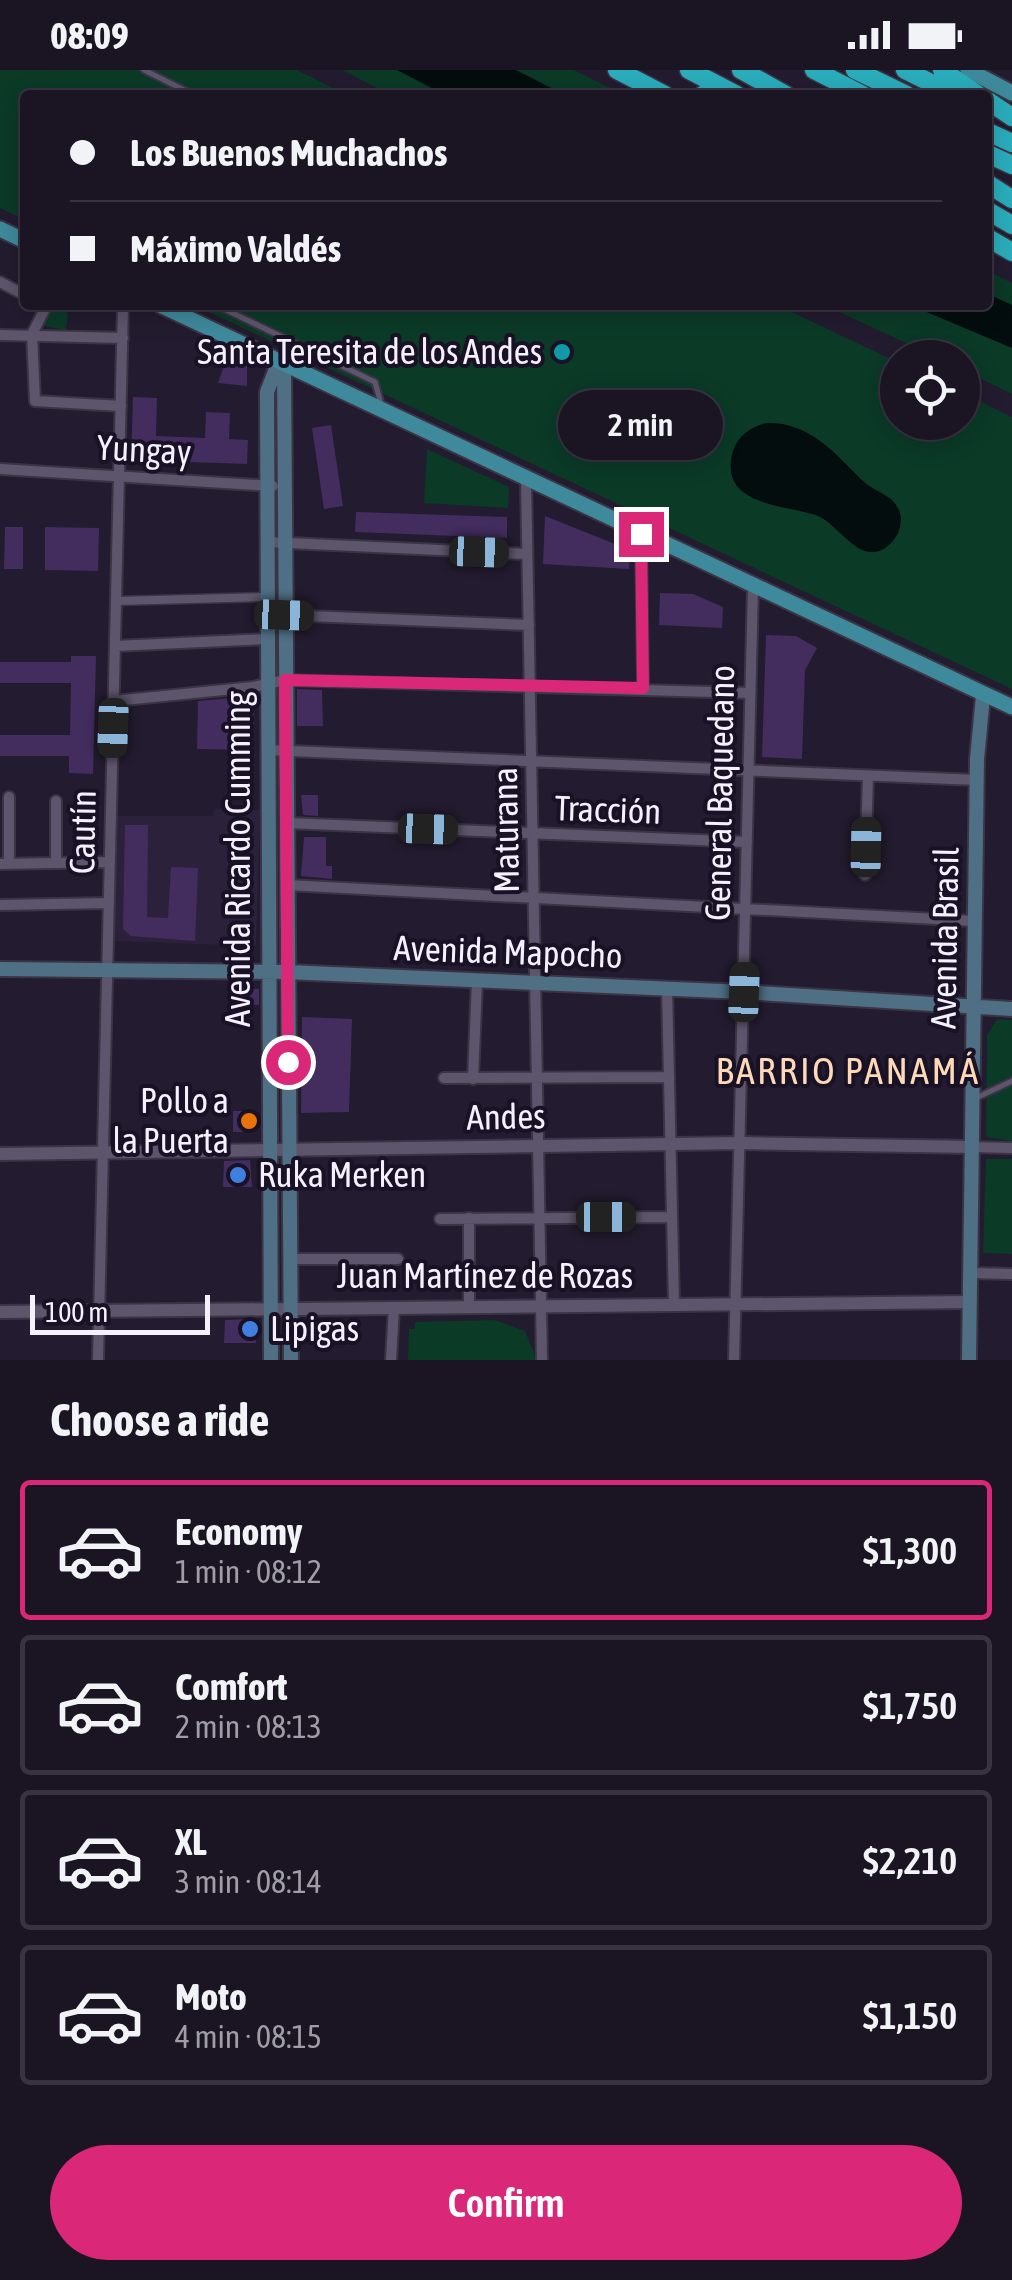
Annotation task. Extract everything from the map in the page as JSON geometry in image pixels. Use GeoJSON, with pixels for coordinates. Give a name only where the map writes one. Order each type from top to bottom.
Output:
{"type":"FeatureCollection","features":[{"type":"Feature","properties":{"kind":"highway"},"geometry":{"type":"LineString","coordinates":[[617,70],[655,90]]}},
{"type":"Feature","properties":{"kind":"highway"},"geometry":{"type":"LineString","coordinates":[[689,70],[727,90]]}},
{"type":"Feature","properties":{"kind":"highway"},"geometry":{"type":"LineString","coordinates":[[742,70],[777,90]]}},
{"type":"Feature","properties":{"kind":"highway"},"geometry":{"type":"LineString","coordinates":[[804,70],[832,90]]}},
{"type":"Feature","properties":{"kind":"highway"},"geometry":{"type":"LineString","coordinates":[[814,70],[852,90]]}},
{"type":"Feature","properties":{"kind":"highway"},"geometry":{"type":"LineString","coordinates":[[855,70],[896,90]]}},
{"type":"Feature","properties":{"kind":"highway"},"geometry":{"type":"LineString","coordinates":[[905,70],[945,90]]}},
{"type":"Feature","properties":{"kind":"highway"},"geometry":{"type":"LineString","coordinates":[[942,70],[971,90]]}},
{"type":"Feature","properties":{"kind":"highway"},"geometry":{"type":"LineString","coordinates":[[992,104],[1012,121]]}},
{"type":"Feature","properties":{"kind":"main road"},"geometry":{"type":"LineString","coordinates":[[968,70],[1012,94]]}},
{"type":"Feature","properties":{"kind":"main road"},"geometry":{"type":"LineString","coordinates":[[171,310],[1012,707]]}},
{"type":"Feature","properties":{"kind":"main road","name":"Avenida Ricardo Cumming"},"geometry":{"type":"LineString","coordinates":[[271,1360],[267,392],[281,362]]}},
{"type":"Feature","properties":{"kind":"main road","name":"Avenida Ricardo Cumming"},"geometry":{"type":"LineString","coordinates":[[281,362],[291,1360]]}},
{"type":"Feature","properties":{"kind":"main road","name":"Avenida Brasil"},"geometry":{"type":"LineString","coordinates":[[969,1360],[977,780],[983,696]]}},
{"type":"Feature","properties":{"kind":"main road","name":"Avenida Mapocho"},"geometry":{"type":"LineString","coordinates":[[0,969],[267,971],[668,988],[1012,1010]]}},
{"type":"Feature","properties":{"kind":"street"},"geometry":{"type":"LineString","coordinates":[[44,310],[32,334],[35,401],[121,406]]}},
{"type":"Feature","properties":{"kind":"street","name":"Cautín"},"geometry":{"type":"LineString","coordinates":[[98,1360],[123,310]]}},
{"type":"Feature","properties":{"kind":"street"},"geometry":{"type":"LineString","coordinates":[[0,335],[122,338]]}},
{"type":"Feature","properties":{"kind":"street","name":"Yungay"},"geometry":{"type":"LineString","coordinates":[[0,469],[284,486]]}},
{"type":"Feature","properties":{"kind":"street","name":"Maturana"},"geometry":{"type":"LineString","coordinates":[[526,479],[542,1360]]}},
{"type":"Feature","properties":{"kind":"street"},"geometry":{"type":"LineString","coordinates":[[641,534],[643,688]]}},
{"type":"Feature","properties":{"kind":"street"},"geometry":{"type":"LineString","coordinates":[[268,542],[528,554]]}},
{"type":"Feature","properties":{"kind":"street","name":"General Baquedano"},"geometry":{"type":"LineString","coordinates":[[734,1360],[752,587]]}},
{"type":"Feature","properties":{"kind":"street"},"geometry":{"type":"LineString","coordinates":[[116,601],[267,596]]}},
{"type":"Feature","properties":{"kind":"street"},"geometry":{"type":"LineString","coordinates":[[284,615],[529,625]]}},
{"type":"Feature","properties":{"kind":"street"},"geometry":{"type":"LineString","coordinates":[[115,646],[268,640]]}},
{"type":"Feature","properties":{"kind":"street"},"geometry":{"type":"LineString","coordinates":[[114,701],[267,686],[285,680],[750,693]]}},
{"type":"Feature","properties":{"kind":"street"},"geometry":{"type":"LineString","coordinates":[[267,750],[977,780]]}},
{"type":"Feature","properties":{"kind":"street"},"geometry":{"type":"LineString","coordinates":[[865,874],[868,776]]}},
{"type":"Feature","properties":{"kind":"street"},"geometry":{"type":"LineString","coordinates":[[9,797],[4,864],[110,862]]}},
{"type":"Feature","properties":{"kind":"street"},"geometry":{"type":"LineString","coordinates":[[56,801],[56,863]]}},
{"type":"Feature","properties":{"kind":"street","name":"Tracción"},"geometry":{"type":"LineString","coordinates":[[287,822],[747,842]]}},
{"type":"Feature","properties":{"kind":"street"},"geometry":{"type":"LineString","coordinates":[[287,885],[975,921]]}},
{"type":"Feature","properties":{"kind":"street"},"geometry":{"type":"LineString","coordinates":[[0,905],[109,904]]}},
{"type":"Feature","properties":{"kind":"street"},"geometry":{"type":"LineString","coordinates":[[474,1080],[477,981]]}},
{"type":"Feature","properties":{"kind":"street"},"geometry":{"type":"LineString","coordinates":[[668,988],[674,1305]]}},
{"type":"Feature","properties":{"kind":"street"},"geometry":{"type":"LineString","coordinates":[[444,1078],[669,1077]]}},
{"type":"Feature","properties":{"kind":"street","name":"Andes"},"geometry":{"type":"LineString","coordinates":[[0,1154],[270,1151],[394,1142],[539,1147],[740,1144],[1012,1148]]}},
{"type":"Feature","properties":{"kind":"street"},"geometry":{"type":"LineString","coordinates":[[440,1218],[672,1217]]}},
{"type":"Feature","properties":{"kind":"street"},"geometry":{"type":"LineString","coordinates":[[469,1218],[469,1307]]}},
{"type":"Feature","properties":{"kind":"street"},"geometry":{"type":"LineString","coordinates":[[290,1259],[398,1259]]}},
{"type":"Feature","properties":{"kind":"street"},"geometry":{"type":"LineString","coordinates":[[971,1272],[1012,1274]]}},
{"type":"Feature","properties":{"kind":"street","name":"Juan Martínez de Rozas"},"geometry":{"type":"LineString","coordinates":[[0,1312],[970,1302]]}},
{"type":"Feature","properties":{"kind":"street"},"geometry":{"type":"LineString","coordinates":[[391,1360],[394,1307]]}},
{"type":"Feature","properties":{"kind":"lane"},"geometry":{"type":"LineString","coordinates":[[144,70],[184,90]]}},
{"type":"Feature","properties":{"kind":"lane"},"geometry":{"type":"LineString","coordinates":[[226,310],[375,382],[384,412]]}},
{"type":"Feature","properties":{"kind":"lane"},"geometry":{"type":"LineString","coordinates":[[974,1099],[1012,1081]]}},
{"type":"Feature","properties":{"kind":"shaded area"},"geometry":{"type":"Polygon","coordinates":[[[397,70],[516,70],[555,90],[435,90],[397,70]]]}},
{"type":"Feature","properties":{"kind":"shaded area"},"geometry":{"type":"Polygon","coordinates":[[[992,296],[1012,305],[1012,348],[922,310],[992,310],[992,296]]]}},
{"type":"Feature","properties":{"kind":"shaded area"},"geometry":{"type":"Polygon","coordinates":[[[767,423],[808,433],[895,503],[901,517],[892,542],[879,551],[869,552],[818,516],[744,493],[735,483],[731,469],[733,451],[746,432],[767,423]]]}},
{"type":"Feature","properties":{"kind":"shaded area"},"geometry":{"type":"Polygon","coordinates":[[[214,809],[260,810],[256,946],[114,941],[118,816],[213,816],[214,809]]]}},
{"type":"Feature","properties":{"kind":"green space"},"geometry":{"type":"Polygon","coordinates":[[[0,70],[297,70],[337,90],[20,90],[20,218],[0,208],[0,70]]]}},
{"type":"Feature","properties":{"kind":"green space"},"geometry":{"type":"Polygon","coordinates":[[[342,70],[574,70],[614,90],[381,90],[342,70]]]}},
{"type":"Feature","properties":{"kind":"green space"},"geometry":{"type":"Polygon","coordinates":[[[992,273],[1012,283],[1012,394],[980,378],[980,340],[899,340],[835,310],[992,310],[992,273]]]}},
{"type":"Feature","properties":{"kind":"green space"},"geometry":{"type":"Polygon","coordinates":[[[46,310],[68,313],[66,330],[39,325],[46,310]]]}},
{"type":"Feature","properties":{"kind":"green space"},"geometry":{"type":"Polygon","coordinates":[[[205,310],[788,310],[880,354],[880,440],[980,440],[980,401],[1012,417],[1012,689],[205,310]]]}},
{"type":"Feature","properties":{"kind":"green space"},"geometry":{"type":"Polygon","coordinates":[[[427,449],[509,487],[508,508],[424,503],[427,449]]]}},
{"type":"Feature","properties":{"kind":"green space"},"geometry":{"type":"Polygon","coordinates":[[[997,1019],[1012,1020],[1012,1141],[986,1137],[987,1035],[997,1019]]]}},
{"type":"Feature","properties":{"kind":"green space"},"geometry":{"type":"Polygon","coordinates":[[[986,1159],[1012,1159],[1012,1254],[983,1253],[986,1159]]]}},
{"type":"Feature","properties":{"kind":"green space"},"geometry":{"type":"Polygon","coordinates":[[[495,1320],[525,1331],[537,1360],[408,1360],[409,1329],[415,1329],[415,1322],[495,1320]]]}},
{"type":"Feature","properties":{"kind":"building"},"geometry":{"type":"Polygon","coordinates":[[[235,355],[247,363],[247,386],[218,383],[225,363],[230,365],[235,355]]]}},
{"type":"Feature","properties":{"kind":"building"},"geometry":{"type":"Polygon","coordinates":[[[133,397],[157,398],[156,436],[205,438],[206,412],[230,413],[229,439],[248,440],[247,464],[131,460],[133,397]]]}},
{"type":"Feature","properties":{"kind":"building"},"geometry":{"type":"Polygon","coordinates":[[[331,425],[343,506],[324,509],[312,428],[331,425]]]}},
{"type":"Feature","properties":{"kind":"building"},"geometry":{"type":"Polygon","coordinates":[[[356,512],[507,517],[507,538],[355,532],[356,512]]]}},
{"type":"Feature","properties":{"kind":"building"},"geometry":{"type":"Polygon","coordinates":[[[545,516],[630,550],[629,569],[543,564],[545,516]]]}},
{"type":"Feature","properties":{"kind":"building"},"geometry":{"type":"Polygon","coordinates":[[[5,527],[23,527],[23,569],[4,569],[5,527]]]}},
{"type":"Feature","properties":{"kind":"building"},"geometry":{"type":"Polygon","coordinates":[[[45,527],[99,528],[98,571],[45,570],[45,527]]]}},
{"type":"Feature","properties":{"kind":"building"},"geometry":{"type":"Polygon","coordinates":[[[660,593],[693,594],[723,607],[722,628],[659,625],[660,593]]]}},
{"type":"Feature","properties":{"kind":"building"},"geometry":{"type":"Polygon","coordinates":[[[766,635],[796,636],[817,648],[805,670],[802,759],[762,757],[766,635]]]}},
{"type":"Feature","properties":{"kind":"building"},"geometry":{"type":"Polygon","coordinates":[[[71,656],[96,656],[93,774],[69,773],[69,756],[0,756],[0,735],[70,735],[71,683],[0,683],[0,662],[71,662],[71,656]]]}},
{"type":"Feature","properties":{"kind":"building"},"geometry":{"type":"Polygon","coordinates":[[[297,689],[322,690],[323,726],[297,726],[297,689]]]}},
{"type":"Feature","properties":{"kind":"building"},"geometry":{"type":"Polygon","coordinates":[[[254,696],[253,750],[197,749],[198,701],[254,696]]]}},
{"type":"Feature","properties":{"kind":"building"},"geometry":{"type":"Polygon","coordinates":[[[301,795],[318,795],[318,816],[303,815],[301,795]]]}},
{"type":"Feature","properties":{"kind":"building"},"geometry":{"type":"Polygon","coordinates":[[[125,825],[148,825],[147,917],[168,918],[171,867],[198,868],[195,941],[131,936],[123,929],[125,825]]]}},
{"type":"Feature","properties":{"kind":"building"},"geometry":{"type":"Polygon","coordinates":[[[304,837],[326,837],[326,866],[332,866],[332,879],[301,876],[304,837]]]}},
{"type":"Feature","properties":{"kind":"building"},"geometry":{"type":"Polygon","coordinates":[[[243,988],[259,989],[259,1005],[243,1004],[243,988]]]}},
{"type":"Feature","properties":{"kind":"building"},"geometry":{"type":"Polygon","coordinates":[[[302,1017],[352,1019],[349,1112],[301,1113],[302,1017]]]}},
{"type":"Feature","properties":{"kind":"building"},"geometry":{"type":"Polygon","coordinates":[[[233,1111],[254,1111],[250,1132],[233,1132],[233,1111]]]}},
{"type":"Feature","properties":{"kind":"building","name":"Ruka Merken"},"geometry":{"type":"Polygon","coordinates":[[[250,1160],[252,1187],[223,1187],[224,1161],[250,1160]]]}},
{"type":"Feature","properties":{"kind":"building"},"geometry":{"type":"Polygon","coordinates":[[[253,1319],[256,1343],[224,1343],[225,1320],[253,1319]]]}},
{"type":"Feature","properties":{"kind":"place","name":"Santa Teresita de los Andes"},"geometry":{"type":"Point","coordinates":[562,352]}},
{"type":"Feature","properties":{"kind":"place","name":"Pollo a la Puerta"},"geometry":{"type":"Point","coordinates":[249,1121]}},
{"type":"Feature","properties":{"kind":"place","name":"Ruka Merken"},"geometry":{"type":"Point","coordinates":[238,1175]}},
{"type":"Feature","properties":{"kind":"place","name":"Lipigas"},"geometry":{"type":"Point","coordinates":[250,1329]}},
{"type":"Feature","properties":{"kind":"district","name":"BARRIO PANAMÁ"},"geometry":{"type":"Point","coordinates":[848,1071]}},
{"type":"Feature","properties":{"kind":"route"},"geometry":{"type":"LineString","coordinates":[[288,1062],[285,680],[643,688],[641,534]]}}]}
